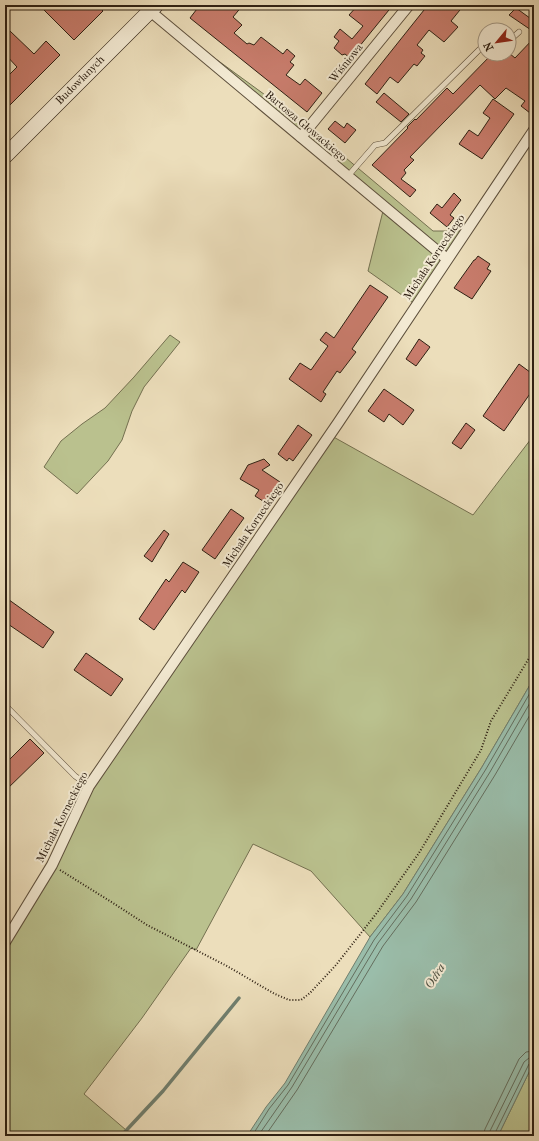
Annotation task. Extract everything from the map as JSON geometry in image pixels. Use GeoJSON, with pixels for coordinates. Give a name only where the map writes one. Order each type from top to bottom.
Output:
{"type":"FeatureCollection","features":[{"type":"Feature","properties":{"kind":"main road","name":"Budowlanych"},"geometry":{"type":"LineString","coordinates":[[5,156],[153,8]]}},
{"type":"Feature","properties":{"kind":"street","name":"Wiśniowa"},"geometry":{"type":"LineString","coordinates":[[301,137],[409,5]]}},
{"type":"Feature","properties":{"kind":"street","name":"Bartosza Głowackiego"},"geometry":{"type":"LineString","coordinates":[[153,8],[301,137],[447,259]]}},
{"type":"Feature","properties":{"kind":"street","name":"Michała Korneckiego"},"geometry":{"type":"LineString","coordinates":[[5,942],[52,865],[88,786],[334,429],[534,130]]}},
{"type":"Feature","properties":{"kind":"lane"},"geometry":{"type":"LineString","coordinates":[[348,176],[375,145],[385,143],[477,52]]}},
{"type":"Feature","properties":{"kind":"lane"},"geometry":{"type":"LineString","coordinates":[[5,705],[74,776],[88,786]]}},
{"type":"Feature","properties":{"kind":"path"},"geometry":{"type":"LineString","coordinates":[[52,865],[147,925],[225,965],[275,994],[289,1000],[301,1000],[310,993],[336,965],[376,914],[419,853],[481,750],[491,721],[534,650]]}},
{"type":"Feature","properties":{"kind":"shaded area"},"geometry":{"type":"Polygon","coordinates":[[[150,11],[309,127],[433,231],[466,231],[416,305],[368,271],[384,207],[150,11]]]}},
{"type":"Feature","properties":{"kind":"shaded area"},"geometry":{"type":"Polygon","coordinates":[[[170,335],[180,342],[144,387],[132,411],[122,440],[108,461],[77,494],[44,467],[61,441],[105,408],[170,335]]]}},
{"type":"Feature","properties":{"kind":"shaded area"},"geometry":{"type":"Polygon","coordinates":[[[330,435],[473,515],[534,435],[534,678],[482,767],[403,894],[370,937],[311,871],[253,844],[196,950],[191,948],[142,1018],[84,1094],[126,1130],[121,1136],[5,1136],[5,942],[52,865],[89,786],[330,435]]]}},
{"type":"Feature","properties":{"kind":"shaded area"},"geometry":{"type":"Polygon","coordinates":[[[534,1062],[534,1136],[498,1136],[534,1062]]]}},
{"type":"Feature","properties":{"kind":"water","name":"Odra"},"geometry":{"type":"Polygon","coordinates":[[[534,678],[534,1062],[498,1136],[247,1136],[266,1107],[285,1083],[370,937],[403,894],[482,767],[534,678]]]}},
{"type":"Feature","properties":{"kind":"building"},"geometry":{"type":"Polygon","coordinates":[[[39,5],[97,5],[103,11],[74,40],[39,5]]]}},
{"type":"Feature","properties":{"kind":"building"},"geometry":{"type":"Polygon","coordinates":[[[200,5],[243,5],[233,17],[242,25],[234,33],[247,44],[249,43],[254,45],[261,37],[283,54],[287,49],[295,56],[290,62],[294,65],[286,75],[300,85],[305,79],[322,93],[307,112],[190,18],[200,5]]]}},
{"type":"Feature","properties":{"kind":"building"},"geometry":{"type":"Polygon","coordinates":[[[358,5],[393,5],[350,58],[345,54],[342,55],[334,48],[339,41],[334,37],[340,29],[352,39],[363,26],[349,15],[358,5]]]}},
{"type":"Feature","properties":{"kind":"building"},"geometry":{"type":"Polygon","coordinates":[[[428,5],[464,5],[451,21],[458,27],[444,42],[429,30],[417,45],[423,50],[421,53],[425,56],[417,66],[414,64],[398,83],[390,77],[377,94],[365,84],[428,5]]]}},
{"type":"Feature","properties":{"kind":"building"},"geometry":{"type":"Polygon","coordinates":[[[516,8],[534,21],[534,32],[509,15],[516,8]]]}},
{"type":"Feature","properties":{"kind":"building"},"geometry":{"type":"Polygon","coordinates":[[[10,31],[34,54],[46,41],[60,55],[5,110],[5,79],[17,67],[5,54],[5,36],[10,31]]]}},
{"type":"Feature","properties":{"kind":"building"},"geometry":{"type":"Polygon","coordinates":[[[534,38],[534,107],[530,113],[521,106],[525,101],[506,88],[495,99],[480,85],[410,157],[414,160],[404,170],[406,173],[401,179],[416,190],[410,197],[372,165],[408,128],[407,127],[415,119],[416,120],[447,88],[453,94],[484,62],[517,62],[517,56],[534,38]]]}},
{"type":"Feature","properties":{"kind":"building"},"geometry":{"type":"Polygon","coordinates":[[[384,93],[409,114],[401,122],[376,102],[384,93]]]}},
{"type":"Feature","properties":{"kind":"building"},"geometry":{"type":"Polygon","coordinates":[[[493,99],[514,114],[482,159],[459,144],[469,130],[478,136],[490,118],[483,113],[493,99]]]}},
{"type":"Feature","properties":{"kind":"building"},"geometry":{"type":"Polygon","coordinates":[[[335,121],[344,128],[347,123],[356,130],[345,143],[328,129],[335,121]]]}},
{"type":"Feature","properties":{"kind":"building"},"geometry":{"type":"Polygon","coordinates":[[[454,193],[461,200],[450,215],[454,218],[447,227],[430,213],[437,204],[442,208],[454,193]]]}},
{"type":"Feature","properties":{"kind":"building"},"geometry":{"type":"Polygon","coordinates":[[[478,256],[490,264],[487,269],[491,271],[472,299],[454,288],[478,256]]]}},
{"type":"Feature","properties":{"kind":"building"},"geometry":{"type":"Polygon","coordinates":[[[370,285],[388,297],[352,349],[356,352],[340,373],[337,371],[323,392],[326,394],[321,402],[289,379],[300,363],[311,370],[328,346],[320,340],[326,332],[334,338],[370,285]]]}},
{"type":"Feature","properties":{"kind":"building"},"geometry":{"type":"Polygon","coordinates":[[[419,339],[430,347],[416,366],[406,359],[419,339]]]}},
{"type":"Feature","properties":{"kind":"building"},"geometry":{"type":"Polygon","coordinates":[[[519,364],[534,375],[534,388],[504,431],[483,416],[519,364]]]}},
{"type":"Feature","properties":{"kind":"building"},"geometry":{"type":"Polygon","coordinates":[[[384,389],[414,410],[403,425],[389,414],[384,422],[368,411],[384,389]]]}},
{"type":"Feature","properties":{"kind":"building"},"geometry":{"type":"Polygon","coordinates":[[[466,423],[475,430],[461,449],[452,443],[466,423]]]}},
{"type":"Feature","properties":{"kind":"building"},"geometry":{"type":"Polygon","coordinates":[[[298,425],[312,435],[293,461],[289,458],[287,461],[278,454],[298,425]]]}},
{"type":"Feature","properties":{"kind":"building"},"geometry":{"type":"Polygon","coordinates":[[[264,459],[270,465],[262,470],[280,482],[266,503],[255,496],[259,490],[240,479],[248,465],[264,459]]]}},
{"type":"Feature","properties":{"kind":"building"},"geometry":{"type":"Polygon","coordinates":[[[231,509],[244,518],[215,559],[202,550],[231,509]]]}},
{"type":"Feature","properties":{"kind":"building"},"geometry":{"type":"Polygon","coordinates":[[[164,530],[169,534],[152,562],[144,556],[164,530]]]}},
{"type":"Feature","properties":{"kind":"building"},"geometry":{"type":"Polygon","coordinates":[[[183,562],[199,572],[185,593],[182,590],[154,630],[139,619],[166,579],[169,582],[183,562]]]}},
{"type":"Feature","properties":{"kind":"building"},"geometry":{"type":"Polygon","coordinates":[[[5,597],[54,632],[43,648],[5,622],[5,597]]]}},
{"type":"Feature","properties":{"kind":"building"},"geometry":{"type":"Polygon","coordinates":[[[86,653],[123,679],[111,696],[74,670],[86,653]]]}},
{"type":"Feature","properties":{"kind":"building"},"geometry":{"type":"Polygon","coordinates":[[[30,739],[44,753],[5,791],[5,764],[30,739]]]}},
{"type":"Feature","properties":{"kind":"waterway"},"geometry":{"type":"LineString","coordinates":[[121,1136],[163,1091],[239,998]]}}]}
